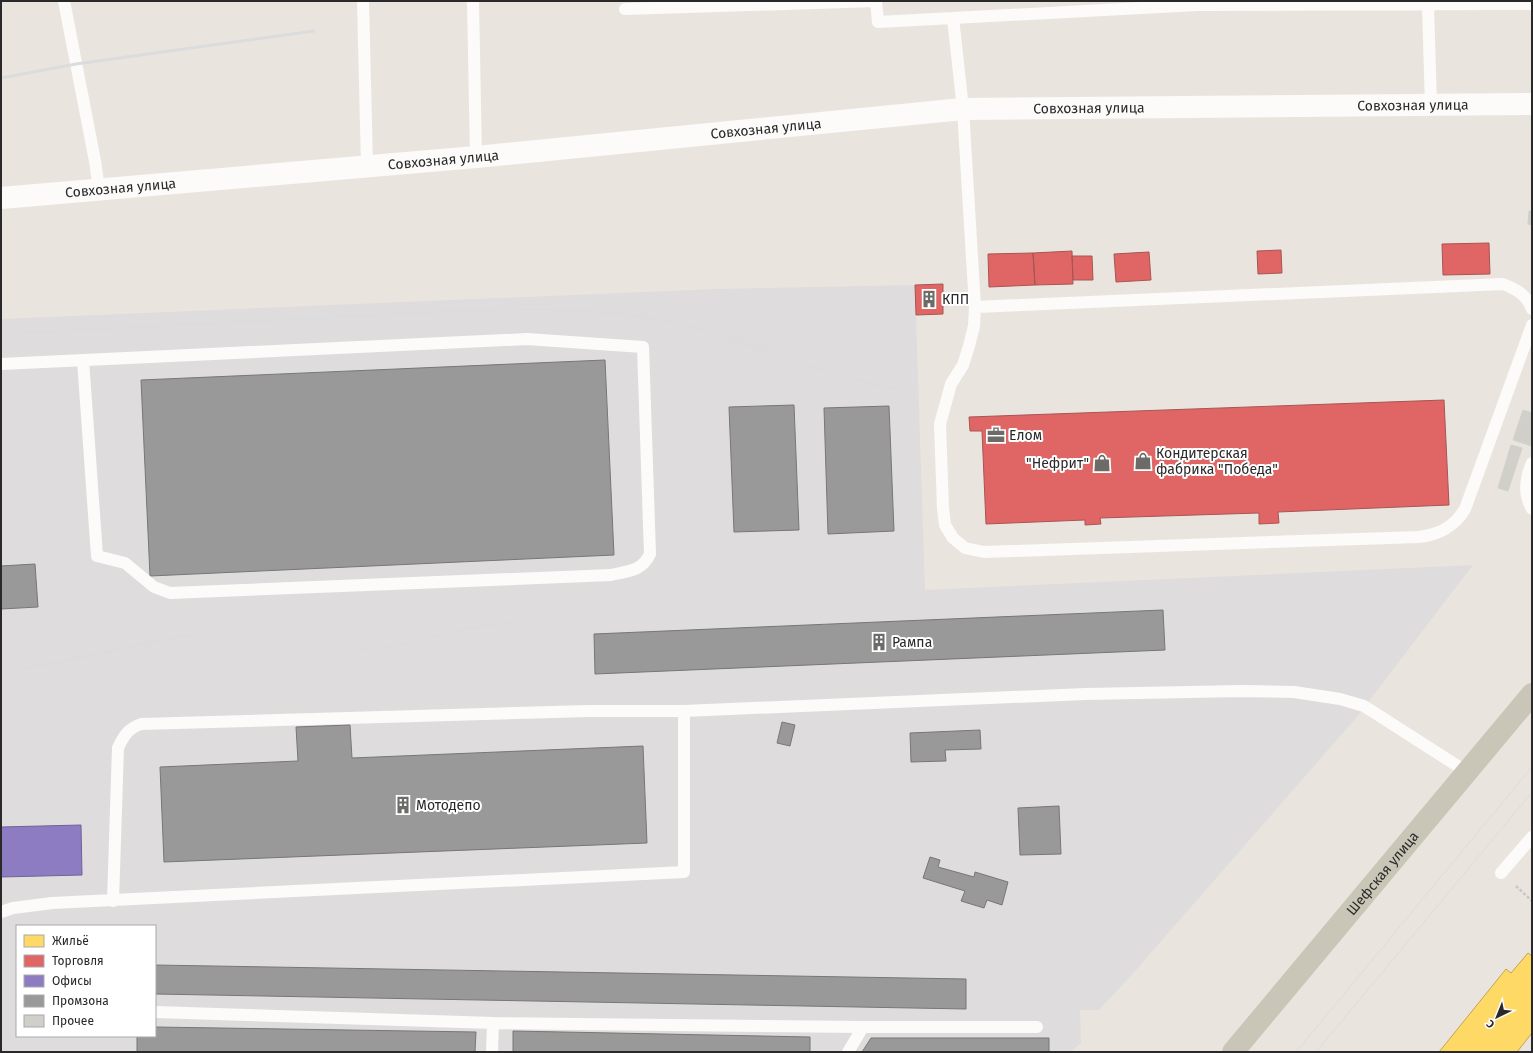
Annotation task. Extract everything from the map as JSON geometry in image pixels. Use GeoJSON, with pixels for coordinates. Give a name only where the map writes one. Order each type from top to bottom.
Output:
{"type":"FeatureCollection","features":[{"type":"Feature","properties":{"kind":"main road","name":"Шефская улица"},"geometry":{"type":"LineString","coordinates":[[1233,1052],[1532,694]]}},
{"type":"Feature","properties":{"kind":"street","name":"Совхозная улица"},"geometry":{"type":"LineString","coordinates":[[1,198],[367,165],[476,157],[963,109],[1532,104]]}},
{"type":"Feature","properties":{"kind":"lane"},"geometry":{"type":"LineString","coordinates":[[64,1],[99,189]]}},
{"type":"Feature","properties":{"kind":"lane"},"geometry":{"type":"LineString","coordinates":[[363,1],[367,165]]}},
{"type":"Feature","properties":{"kind":"lane"},"geometry":{"type":"LineString","coordinates":[[473,1],[476,157]]}},
{"type":"Feature","properties":{"kind":"lane"},"geometry":{"type":"LineString","coordinates":[[624,9],[876,1],[878,22],[1197,5],[1532,4]]}},
{"type":"Feature","properties":{"kind":"lane"},"geometry":{"type":"LineString","coordinates":[[1428,4],[1431,106]]}},
{"type":"Feature","properties":{"kind":"lane"},"geometry":{"type":"LineString","coordinates":[[953,18],[963,109],[975,307],[974,326],[967,352],[963,365],[951,384],[940,424],[943,509],[946,525],[953,538],[965,548],[984,552],[1418,537],[1441,533],[1459,518],[1465,509],[1532,325]]}},
{"type":"Feature","properties":{"kind":"lane"},"geometry":{"type":"LineString","coordinates":[[975,307],[1503,284],[1516,289],[1524,295],[1532,309]]}},
{"type":"Feature","properties":{"kind":"lane"},"geometry":{"type":"LineString","coordinates":[[1,364],[83,360],[527,339],[643,347],[650,554],[645,564],[632,571],[611,575],[170,593],[154,587],[125,563],[97,556],[83,360]]}},
{"type":"Feature","properties":{"kind":"lane"},"geometry":{"type":"LineString","coordinates":[[1532,463],[1527,473],[1525,488],[1528,502],[1532,510]]}},
{"type":"Feature","properties":{"kind":"lane"},"geometry":{"type":"LineString","coordinates":[[113,901],[118,748],[123,737],[130,728],[141,724],[588,711],[684,711],[1092,694],[1234,691],[1294,692],[1340,699],[1364,706],[1468,772]]}},
{"type":"Feature","properties":{"kind":"lane"},"geometry":{"type":"LineString","coordinates":[[1,912],[13,908],[52,903],[684,872],[684,711]]}},
{"type":"Feature","properties":{"kind":"lane"},"geometry":{"type":"LineString","coordinates":[[1501,873],[1532,837]]}},
{"type":"Feature","properties":{"kind":"lane"},"geometry":{"type":"LineString","coordinates":[[156,1012],[493,1023],[863,1027],[1037,1027]]}},
{"type":"Feature","properties":{"kind":"lane"},"geometry":{"type":"LineString","coordinates":[[492,1052],[493,1023]]}},
{"type":"Feature","properties":{"kind":"lane"},"geometry":{"type":"LineString","coordinates":[[848,1052],[863,1027]]}},
{"type":"Feature","properties":{"kind":"shaded area"},"geometry":{"type":"Polygon","coordinates":[[[915,285],[925,590],[1473,565],[1356,718],[1129,978],[1099,1010],[1080,1010],[1081,1043],[1070,1052],[1,1052],[1,319],[715,289],[915,285]]]}},
{"type":"Feature","properties":{"kind":"building: Жильё"},"geometry":{"type":"Polygon","coordinates":[[[1528,953],[1532,956],[1532,1033],[1517,1052],[1439,1052],[1506,969],[1511,973],[1528,953]]]}},
{"type":"Feature","properties":{"kind":"building: Торговля"},"geometry":{"type":"Polygon","coordinates":[[[1489,243],[1490,274],[1443,275],[1442,244],[1489,243]]]}},
{"type":"Feature","properties":{"kind":"building: Торговля"},"geometry":{"type":"Polygon","coordinates":[[[1281,250],[1282,273],[1258,274],[1257,251],[1281,250]]]}},
{"type":"Feature","properties":{"kind":"building: Торговля"},"geometry":{"type":"Polygon","coordinates":[[[1072,251],[1073,284],[1035,285],[1033,253],[1072,251]]]}},
{"type":"Feature","properties":{"kind":"building: Торговля"},"geometry":{"type":"Polygon","coordinates":[[[1149,252],[1151,280],[1116,282],[1114,254],[1149,252]]]}},
{"type":"Feature","properties":{"kind":"building: Торговля"},"geometry":{"type":"Polygon","coordinates":[[[1033,253],[1035,285],[989,287],[988,254],[1033,253]]]}},
{"type":"Feature","properties":{"kind":"building: Торговля"},"geometry":{"type":"Polygon","coordinates":[[[1072,256],[1092,256],[1093,280],[1073,280],[1072,256]]]}},
{"type":"Feature","properties":{"kind":"building: Торговля","name":"КПП"},"geometry":{"type":"Polygon","coordinates":[[[943,284],[943,314],[916,315],[915,285],[943,284]]]}},
{"type":"Feature","properties":{"kind":"building: Торговля"},"geometry":{"type":"Polygon","coordinates":[[[1444,400],[1449,505],[1278,512],[1279,523],[1259,524],[1259,513],[1100,518],[1101,524],[1085,525],[1085,520],[986,524],[982,431],[970,431],[969,417],[1444,400]]]}},
{"type":"Feature","properties":{"kind":"building: Офисы"},"geometry":{"type":"Polygon","coordinates":[[[81,825],[82,875],[1,877],[1,827],[81,825]]]}},
{"type":"Feature","properties":{"kind":"building: Промзона"},"geometry":{"type":"Polygon","coordinates":[[[605,360],[614,555],[150,576],[141,380],[605,360]]]}},
{"type":"Feature","properties":{"kind":"building: Промзона"},"geometry":{"type":"Polygon","coordinates":[[[794,405],[799,530],[734,532],[729,407],[794,405]]]}},
{"type":"Feature","properties":{"kind":"building: Промзона"},"geometry":{"type":"Polygon","coordinates":[[[889,406],[894,531],[828,534],[824,408],[889,406]]]}},
{"type":"Feature","properties":{"kind":"building: Промзона"},"geometry":{"type":"Polygon","coordinates":[[[35,564],[38,607],[1,609],[1,566],[35,564]]]}},
{"type":"Feature","properties":{"kind":"building: Промзона","name":"Рампа"},"geometry":{"type":"Polygon","coordinates":[[[1163,610],[1165,650],[595,674],[594,634],[1163,610]]]}},
{"type":"Feature","properties":{"kind":"building: Промзона"},"geometry":{"type":"Polygon","coordinates":[[[782,722],[795,725],[790,746],[777,743],[782,722]]]}},
{"type":"Feature","properties":{"kind":"building: Промзона","name":"Мотодепо"},"geometry":{"type":"Polygon","coordinates":[[[350,725],[352,758],[643,746],[647,843],[164,862],[160,767],[298,761],[296,727],[350,725]]]}},
{"type":"Feature","properties":{"kind":"building: Промзона"},"geometry":{"type":"Polygon","coordinates":[[[980,730],[981,749],[945,750],[946,761],[911,762],[910,733],[980,730]]]}},
{"type":"Feature","properties":{"kind":"building: Промзона"},"geometry":{"type":"Polygon","coordinates":[[[1059,806],[1061,854],[1020,855],[1018,808],[1059,806]]]}},
{"type":"Feature","properties":{"kind":"building: Промзона"},"geometry":{"type":"Polygon","coordinates":[[[930,857],[940,860],[938,867],[974,877],[975,872],[1008,882],[1002,905],[987,900],[984,908],[961,901],[965,891],[923,878],[930,857]]]}},
{"type":"Feature","properties":{"kind":"building: Промзона"},"geometry":{"type":"Polygon","coordinates":[[[156,965],[966,979],[966,1009],[156,994],[156,965]]]}},
{"type":"Feature","properties":{"kind":"building: Промзона"},"geometry":{"type":"Polygon","coordinates":[[[156,1027],[476,1032],[475,1052],[137,1052],[137,1037],[156,1037],[156,1027]]]}},
{"type":"Feature","properties":{"kind":"building: Промзона"},"geometry":{"type":"Polygon","coordinates":[[[513,1031],[810,1037],[810,1052],[513,1052],[513,1031]]]}},
{"type":"Feature","properties":{"kind":"building: Промзона"},"geometry":{"type":"Polygon","coordinates":[[[871,1038],[1049,1038],[1049,1052],[862,1052],[871,1038]]]}},
{"type":"Feature","properties":{"kind":"building: Прочее"},"geometry":{"type":"Polygon","coordinates":[[[1529,211],[1532,211],[1532,225],[1528,224],[1529,211]]]}},
{"type":"Feature","properties":{"kind":"building: Прочее"},"geometry":{"type":"Polygon","coordinates":[[[1523,410],[1532,413],[1532,446],[1513,440],[1523,410]]]}},
{"type":"Feature","properties":{"kind":"building: Прочее"},"geometry":{"type":"Polygon","coordinates":[[[1511,445],[1522,448],[1508,491],[1498,488],[1511,445]]]}},
{"type":"Feature","properties":{"kind":"tram line"},"geometry":{"type":"LineString","coordinates":[[1296,1052],[1532,767]]}},
{"type":"Feature","properties":{"kind":"tram line"},"geometry":{"type":"LineString","coordinates":[[1316,1052],[1532,792]]}},
{"type":"Feature","properties":{"kind":"railway"},"geometry":{"type":"LineString","coordinates":[[1,78],[76,64],[314,31]]}},
{"type":"Feature","properties":{"kind":"railway"},"geometry":{"type":"LineString","coordinates":[[1,334],[466,310],[541,309],[615,313],[682,324],[744,342],[834,373],[896,389]]}},
{"type":"Feature","properties":{"kind":"railway"},"geometry":{"type":"LineString","coordinates":[[348,652],[404,644],[460,630],[518,621]]}},
{"type":"Feature","properties":{"kind":"railway"},"geometry":{"type":"LineString","coordinates":[[26,668],[195,634]]}},
{"type":"Feature","properties":{"kind":"place","name":"КПП"},"geometry":{"type":"Point","coordinates":[929,299]}},
{"type":"Feature","properties":{"kind":"place","name":"Елом"},"geometry":{"type":"Point","coordinates":[996,435]}},
{"type":"Feature","properties":{"kind":"place","name":"Кондитерская фабрика \"Победа\""},"geometry":{"type":"Point","coordinates":[1143,461]}},
{"type":"Feature","properties":{"kind":"place","name":"\"Нефрит\""},"geometry":{"type":"Point","coordinates":[1102,463]}},
{"type":"Feature","properties":{"kind":"place","name":"Рампа"},"geometry":{"type":"Point","coordinates":[879,642]}},
{"type":"Feature","properties":{"kind":"place","name":"Мотодепо"},"geometry":{"type":"Point","coordinates":[403,805]}}]}
